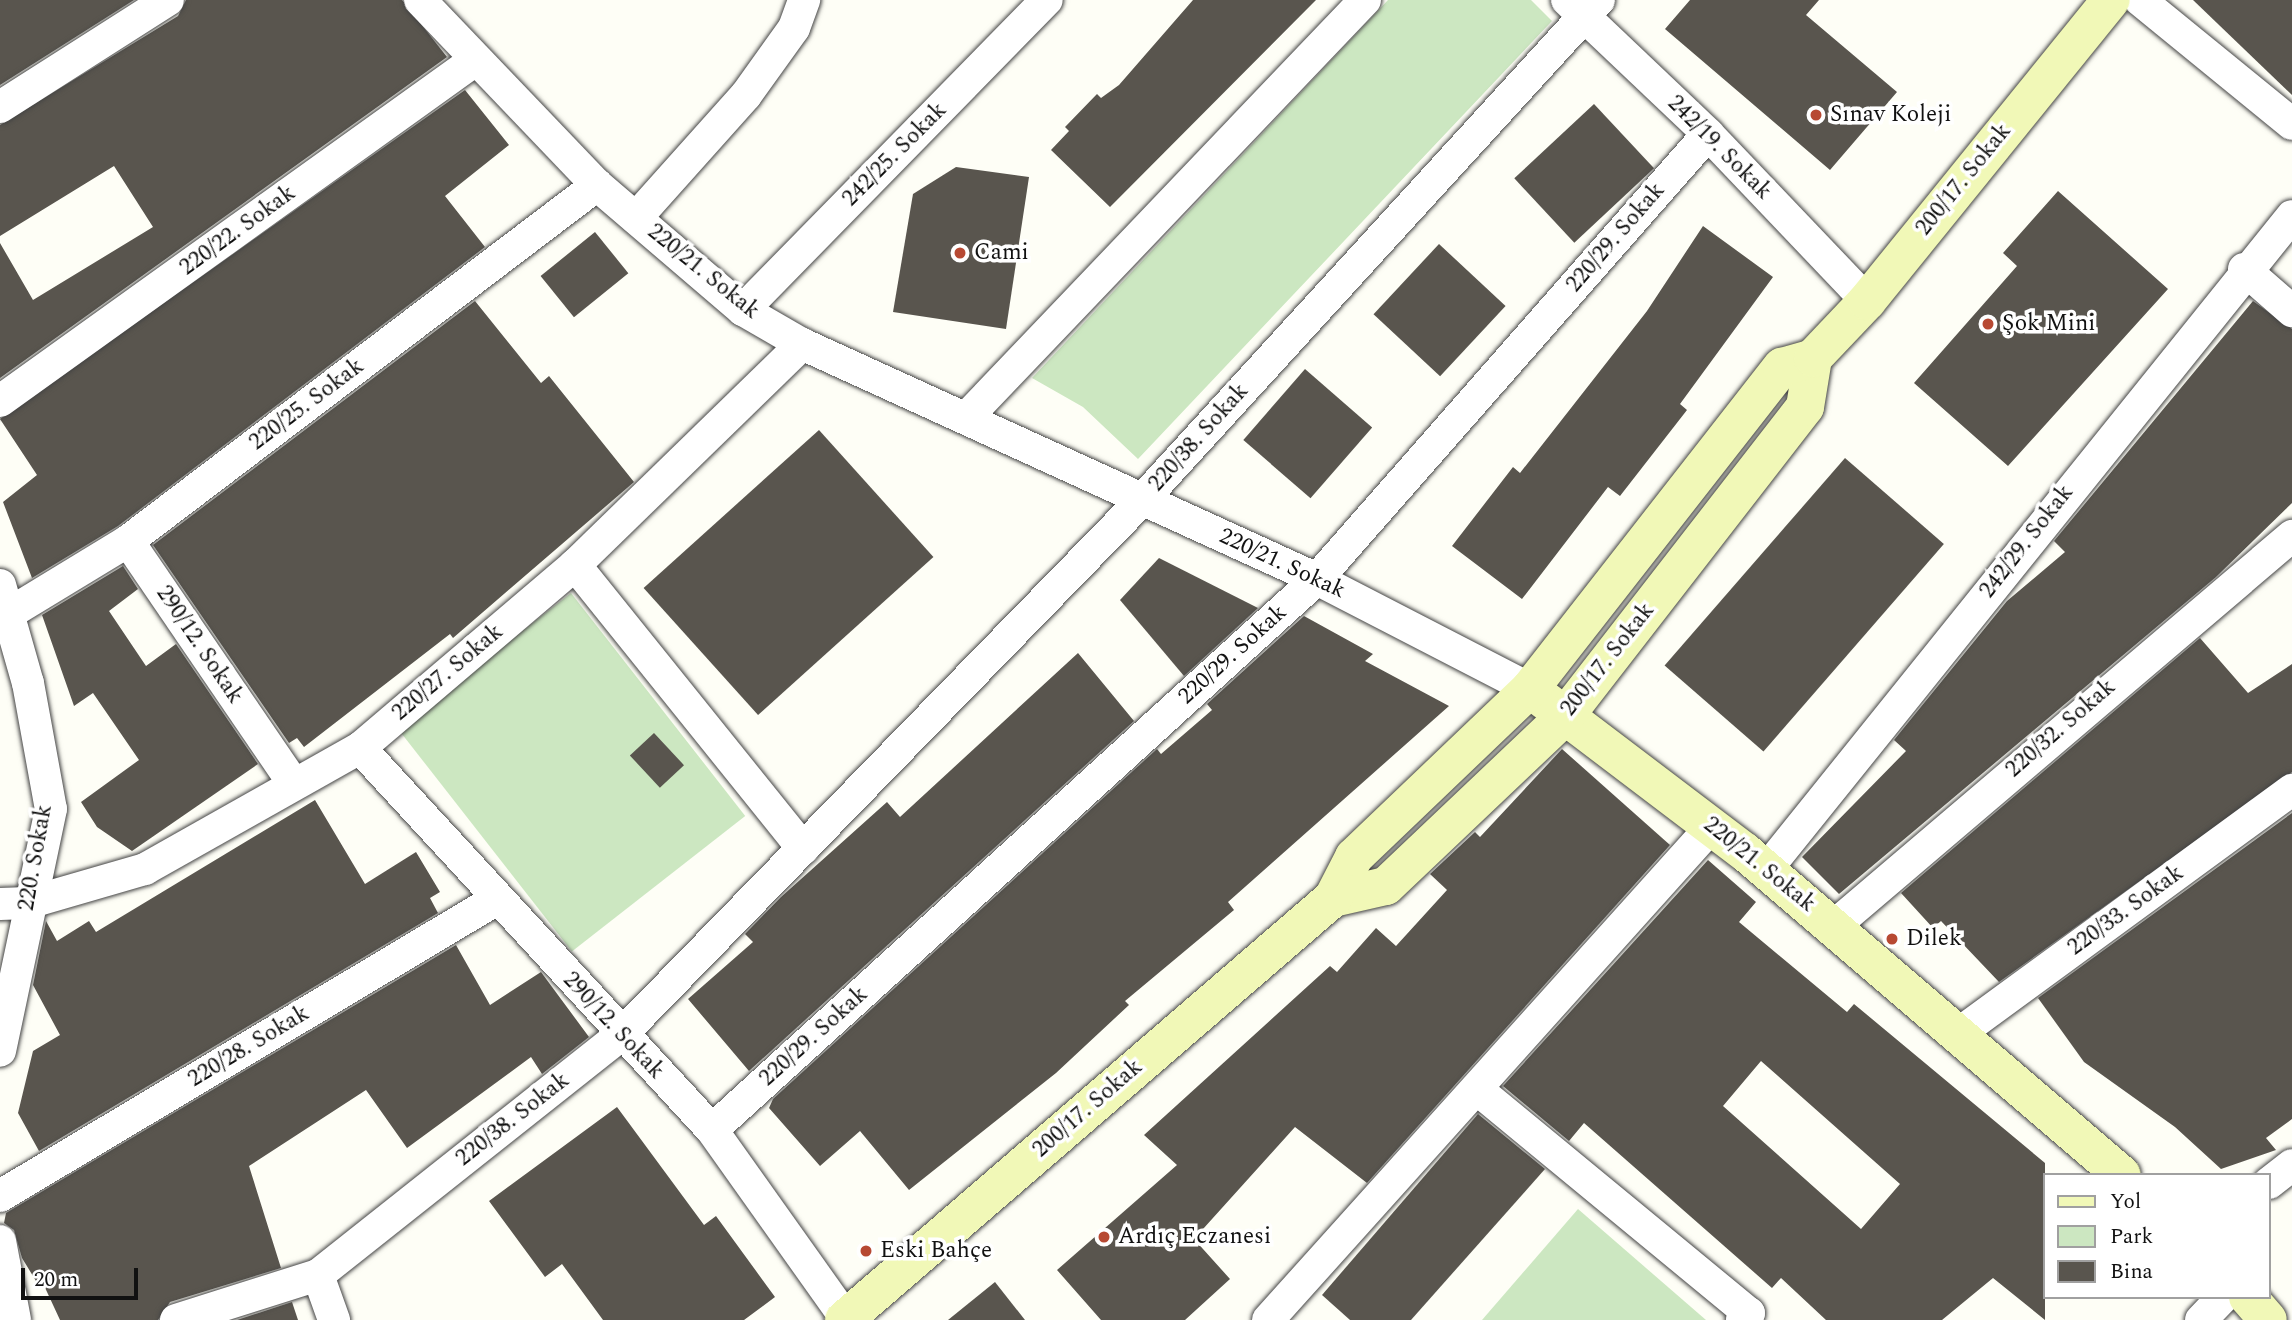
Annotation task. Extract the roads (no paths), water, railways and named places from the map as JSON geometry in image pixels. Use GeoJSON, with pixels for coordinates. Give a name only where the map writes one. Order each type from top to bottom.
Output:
{"type":"FeatureCollection","features":[{"type":"Feature","properties":{"kind":"street"},"geometry":{"type":"LineString","coordinates":[[0,107],[168,0]]}},
{"type":"Feature","properties":{"kind":"street","name":"220/21. Sokak"},"geometry":{"type":"LineString","coordinates":[[419,0],[597,185],[743,310],[802,344],[968,416],[1317,579],[1530,689],[1766,870],[1961,1032],[2120,1173]]}},
{"type":"Feature","properties":{"kind":"street"},"geometry":{"type":"LineString","coordinates":[[636,218],[746,95],[794,29],[804,0]]}},
{"type":"Feature","properties":{"kind":"street","name":"242/25. Sokak"},"geometry":{"type":"LineString","coordinates":[[743,310],[1047,0]]}},
{"type":"Feature","properties":{"kind":"street"},"geometry":{"type":"LineString","coordinates":[[968,416],[1365,0]]}},
{"type":"Feature","properties":{"kind":"street","name":"200/17. Sokak"},"geometry":{"type":"LineString","coordinates":[[846,1319],[1334,898],[1354,857],[1530,689],[1782,367],[1813,358],[1867,300],[2111,0]]}},
{"type":"Feature","properties":{"kind":"street"},"geometry":{"type":"LineString","coordinates":[[2140,0],[2292,124]]}},
{"type":"Feature","properties":{"kind":"street","name":"242/19. Sokak"},"geometry":{"type":"LineString","coordinates":[[1583,5],[1867,300]]}},
{"type":"Feature","properties":{"kind":"street","name":"220/38. Sokak"},"geometry":{"type":"LineString","coordinates":[[176,1320],[318,1275],[620,1035],[1143,499],[1583,5]]}},
{"type":"Feature","properties":{"kind":"street","name":"220/22. Sokak"},"geometry":{"type":"LineString","coordinates":[[0,401],[475,60]]}},
{"type":"Feature","properties":{"kind":"street","name":"220/29. Sokak"},"geometry":{"type":"LineString","coordinates":[[712,1130],[1317,579],[1708,134]]}},
{"type":"Feature","properties":{"kind":"street","name":"220/25. Sokak"},"geometry":{"type":"LineString","coordinates":[[4,600],[128,541],[597,185]]}},
{"type":"Feature","properties":{"kind":"street","name":"242/29. Sokak"},"geometry":{"type":"LineString","coordinates":[[1766,870],[2244,269],[2292,216]]}},
{"type":"Feature","properties":{"kind":"street"},"geometry":{"type":"LineString","coordinates":[[2244,269],[2292,311]]}},
{"type":"Feature","properties":{"kind":"street","name":"220/27. Sokak"},"geometry":{"type":"LineString","coordinates":[[14,903],[145,869],[360,748],[575,565],[802,344]]}},
{"type":"Feature","properties":{"kind":"street","name":"200/17. Sokak"},"geometry":{"type":"LineString","coordinates":[[1334,898],[1386,886],[1566,715],[1805,407],[1813,358]]}},
{"type":"Feature","properties":{"kind":"street","name":"220/32. Sokak"},"geometry":{"type":"LineString","coordinates":[[1834,926],[2292,536]]}},
{"type":"Feature","properties":{"kind":"street","name":"290/12. Sokak"},"geometry":{"type":"LineString","coordinates":[[128,541],[294,784]]}},
{"type":"Feature","properties":{"kind":"street"},"geometry":{"type":"LineString","coordinates":[[575,565],[803,849]]}},
{"type":"Feature","properties":{"kind":"street","name":"220. Sokak"},"geometry":{"type":"LineString","coordinates":[[0,1051],[14,903],[51,808],[14,684],[4,600]]}},
{"type":"Feature","properties":{"kind":"street","name":"290/12. Sokak"},"geometry":{"type":"LineString","coordinates":[[360,748],[620,1035],[712,1130],[846,1319]]}},
{"type":"Feature","properties":{"kind":"street","name":"220/33. Sokak"},"geometry":{"type":"LineString","coordinates":[[1961,1032],[2292,790]]}},
{"type":"Feature","properties":{"kind":"street"},"geometry":{"type":"LineString","coordinates":[[1268,1320],[1478,1090],[1712,826]]}},
{"type":"Feature","properties":{"kind":"street","name":"220/28. Sokak"},"geometry":{"type":"LineString","coordinates":[[0,1196],[498,899]]}},
{"type":"Feature","properties":{"kind":"street"},"geometry":{"type":"LineString","coordinates":[[1478,1090],[1749,1312],[1742,1320]]}},
{"type":"Feature","properties":{"kind":"street"},"geometry":{"type":"LineString","coordinates":[[2271,1181],[2292,1165]]}},
{"type":"Feature","properties":{"kind":"street"},"geometry":{"type":"LineString","coordinates":[[0,1241],[15,1320]]}},
{"type":"Feature","properties":{"kind":"street"},"geometry":{"type":"LineString","coordinates":[[318,1275],[334,1320]]}},
{"type":"Feature","properties":{"kind":"street"},"geometry":{"type":"LineString","coordinates":[[2201,1320],[2221,1299]]}},
{"type":"Feature","properties":{"kind":"street"},"geometry":{"type":"LineString","coordinates":[[2250,1299],[2268,1320]]}},
{"type":"Feature","properties":{"kind":"place","name":"Sınav Koleji"},"geometry":{"type":"Point","coordinates":[1816,115]}},
{"type":"Feature","properties":{"kind":"place","name":"Cami"},"geometry":{"type":"Point","coordinates":[960,253]}},
{"type":"Feature","properties":{"kind":"place","name":"Şok Mini"},"geometry":{"type":"Point","coordinates":[1988,324]}},
{"type":"Feature","properties":{"kind":"place","name":"Dilek"},"geometry":{"type":"Point","coordinates":[1892,939]}},
{"type":"Feature","properties":{"kind":"place","name":"Ardıç Eczanesi"},"geometry":{"type":"Point","coordinates":[1104,1237]}},
{"type":"Feature","properties":{"kind":"place","name":"Eski Bahçe"},"geometry":{"type":"Point","coordinates":[866,1251]}}]}
